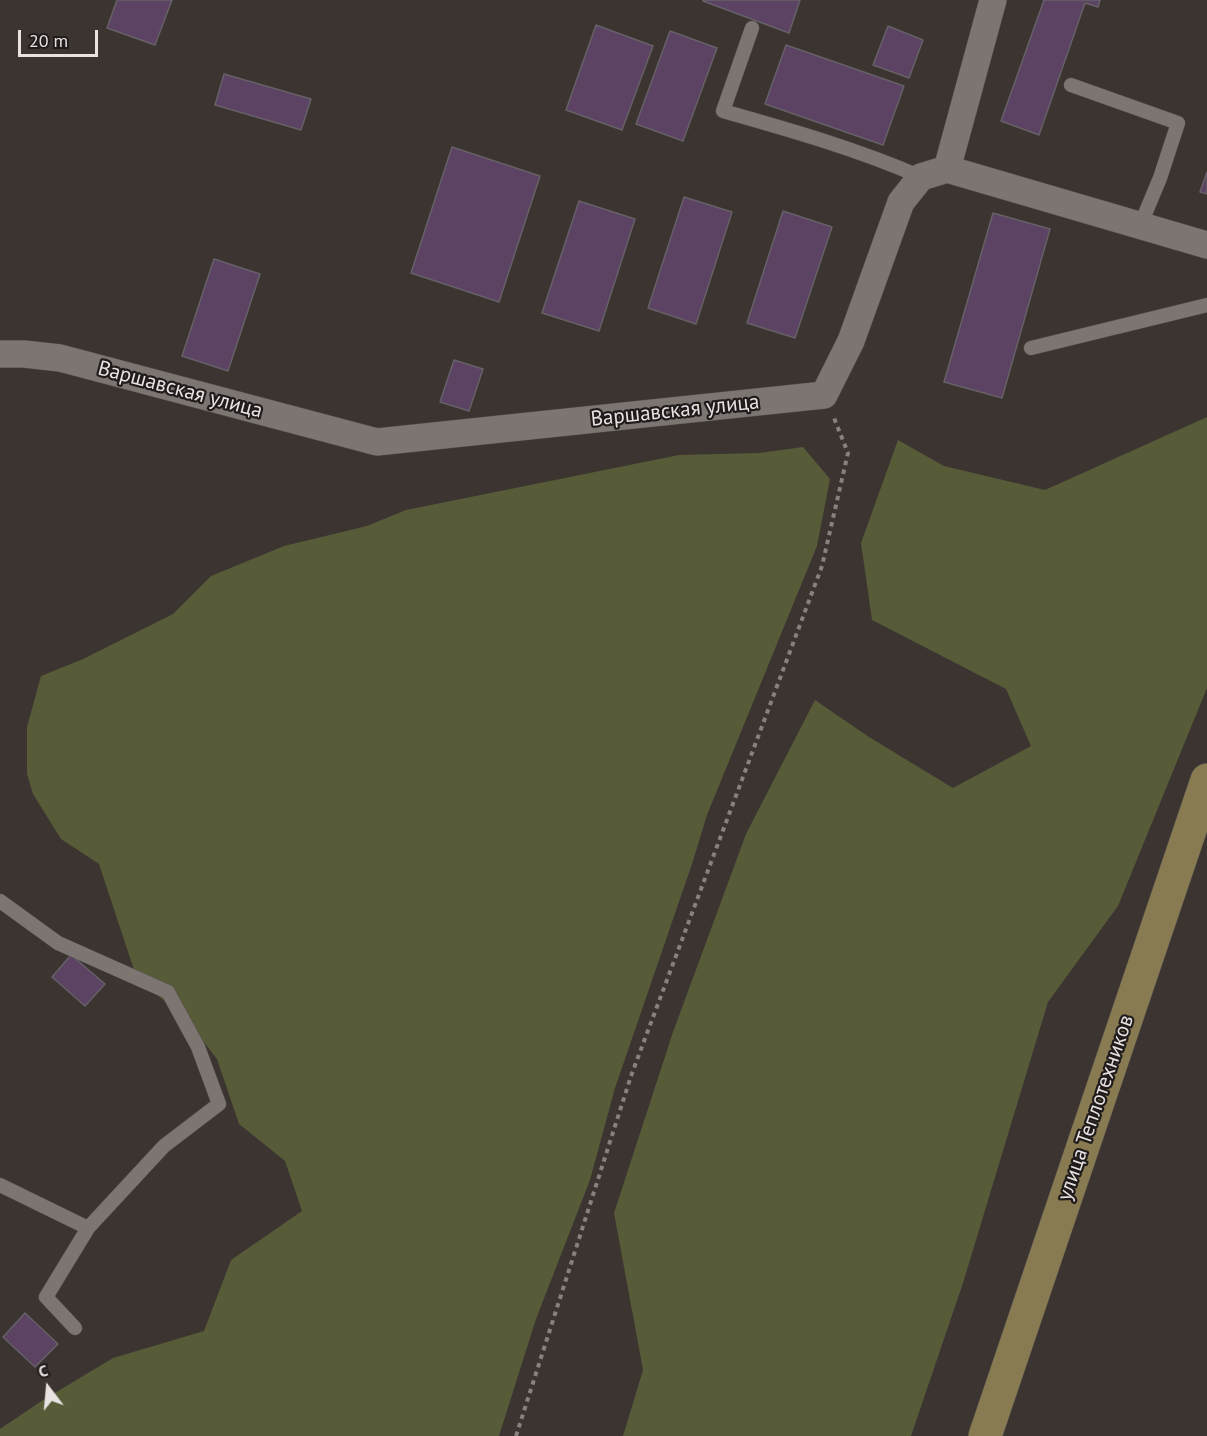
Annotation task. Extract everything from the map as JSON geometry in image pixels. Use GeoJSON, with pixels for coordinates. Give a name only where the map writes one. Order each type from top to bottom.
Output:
{"type":"FeatureCollection","features":[{"type":"Feature","properties":{"kind":"main road","name":"улица Теплотехников"},"geometry":{"type":"LineString","coordinates":[[985,1436],[1207,780]]}},
{"type":"Feature","properties":{"kind":"street"},"geometry":{"type":"LineString","coordinates":[[947,169],[993,0]]}},
{"type":"Feature","properties":{"kind":"street"},"geometry":{"type":"LineString","coordinates":[[824,395],[851,341],[901,202],[921,177],[947,169],[1207,245]]}},
{"type":"Feature","properties":{"kind":"street","name":"Варшавская улица"},"geometry":{"type":"LineString","coordinates":[[0,354],[60,358],[377,442],[824,395]]}},
{"type":"Feature","properties":{"kind":"lane"},"geometry":{"type":"LineString","coordinates":[[752,28],[723,111],[816,138],[886,162],[921,177]]}},
{"type":"Feature","properties":{"kind":"lane"},"geometry":{"type":"LineString","coordinates":[[1071,85],[1178,123],[1160,178],[1140,226]]}},
{"type":"Feature","properties":{"kind":"lane"},"geometry":{"type":"LineString","coordinates":[[1031,348],[1207,305]]}},
{"type":"Feature","properties":{"kind":"lane"},"geometry":{"type":"LineString","coordinates":[[0,901],[58,943],[168,992],[198,1047],[219,1104],[164,1146],[88,1228],[46,1297],[75,1328]]}},
{"type":"Feature","properties":{"kind":"lane"},"geometry":{"type":"LineString","coordinates":[[0,1185],[88,1228]]}},
{"type":"Feature","properties":{"kind":"path"},"geometry":{"type":"LineString","coordinates":[[516,1436],[631,1076],[822,566],[848,453],[824,395]]}},
{"type":"Feature","properties":{"kind":"green space"},"geometry":{"type":"Polygon","coordinates":[[[1207,417],[1207,688],[1118,906],[1048,1002],[963,1283],[911,1436],[623,1436],[643,1370],[614,1213],[673,1032],[746,834],[815,700],[869,737],[953,788],[1031,746],[1006,689],[872,620],[861,543],[898,440],[944,466],[1045,490],[1207,417]]]}},
{"type":"Feature","properties":{"kind":"green space"},"geometry":{"type":"Polygon","coordinates":[[[803,447],[830,479],[817,546],[707,815],[615,1088],[590,1180],[536,1319],[499,1436],[0,1436],[0,1429],[113,1358],[204,1331],[231,1260],[302,1211],[285,1161],[239,1124],[217,1059],[189,1023],[136,976],[99,864],[61,839],[33,794],[27,774],[27,727],[41,676],[83,659],[173,614],[211,576],[284,546],[367,526],[406,510],[679,455],[759,453],[803,447]]]}},
{"type":"Feature","properties":{"kind":"building"},"geometry":{"type":"Polygon","coordinates":[[[117,0],[172,0],[155,45],[107,28],[117,0]]]}},
{"type":"Feature","properties":{"kind":"building"},"geometry":{"type":"Polygon","coordinates":[[[703,0],[800,0],[789,33],[703,0]]]}},
{"type":"Feature","properties":{"kind":"building"},"geometry":{"type":"Polygon","coordinates":[[[1044,0],[1100,0],[1098,7],[1085,3],[1039,135],[1001,121],[1044,0]]]}},
{"type":"Feature","properties":{"kind":"building"},"geometry":{"type":"Polygon","coordinates":[[[596,25],[653,46],[622,130],[566,110],[596,25]]]}},
{"type":"Feature","properties":{"kind":"building"},"geometry":{"type":"Polygon","coordinates":[[[888,26],[923,40],[909,78],[873,65],[888,26]]]}},
{"type":"Feature","properties":{"kind":"building"},"geometry":{"type":"Polygon","coordinates":[[[670,31],[717,48],[683,141],[636,124],[670,31]]]}},
{"type":"Feature","properties":{"kind":"building"},"geometry":{"type":"Polygon","coordinates":[[[786,45],[904,86],[883,145],[765,104],[786,45]]]}},
{"type":"Feature","properties":{"kind":"building"},"geometry":{"type":"Polygon","coordinates":[[[224,74],[311,99],[301,130],[215,105],[224,74]]]}},
{"type":"Feature","properties":{"kind":"building"},"geometry":{"type":"Polygon","coordinates":[[[452,147],[540,176],[499,302],[411,273],[452,147]]]}},
{"type":"Feature","properties":{"kind":"building"},"geometry":{"type":"Polygon","coordinates":[[[1207,172],[1207,194],[1200,192],[1207,172]]]}},
{"type":"Feature","properties":{"kind":"building"},"geometry":{"type":"Polygon","coordinates":[[[684,197],[732,212],[696,324],[648,308],[684,197]]]}},
{"type":"Feature","properties":{"kind":"building"},"geometry":{"type":"Polygon","coordinates":[[[579,201],[635,219],[599,331],[542,313],[579,201]]]}},
{"type":"Feature","properties":{"kind":"building"},"geometry":{"type":"Polygon","coordinates":[[[783,211],[832,227],[795,338],[747,323],[783,211]]]}},
{"type":"Feature","properties":{"kind":"building"},"geometry":{"type":"Polygon","coordinates":[[[993,213],[1050,229],[1002,398],[944,382],[993,213]]]}},
{"type":"Feature","properties":{"kind":"building"},"geometry":{"type":"Polygon","coordinates":[[[214,259],[260,274],[228,371],[182,356],[214,259]]]}},
{"type":"Feature","properties":{"kind":"building"},"geometry":{"type":"Polygon","coordinates":[[[454,360],[483,369],[469,411],[440,402],[454,360]]]}},
{"type":"Feature","properties":{"kind":"building"},"geometry":{"type":"Polygon","coordinates":[[[71,955],[105,984],[85,1006],[52,977],[71,955]]]}},
{"type":"Feature","properties":{"kind":"building"},"geometry":{"type":"Polygon","coordinates":[[[25,1313],[58,1344],[35,1367],[3,1337],[25,1313]]]}}]}
